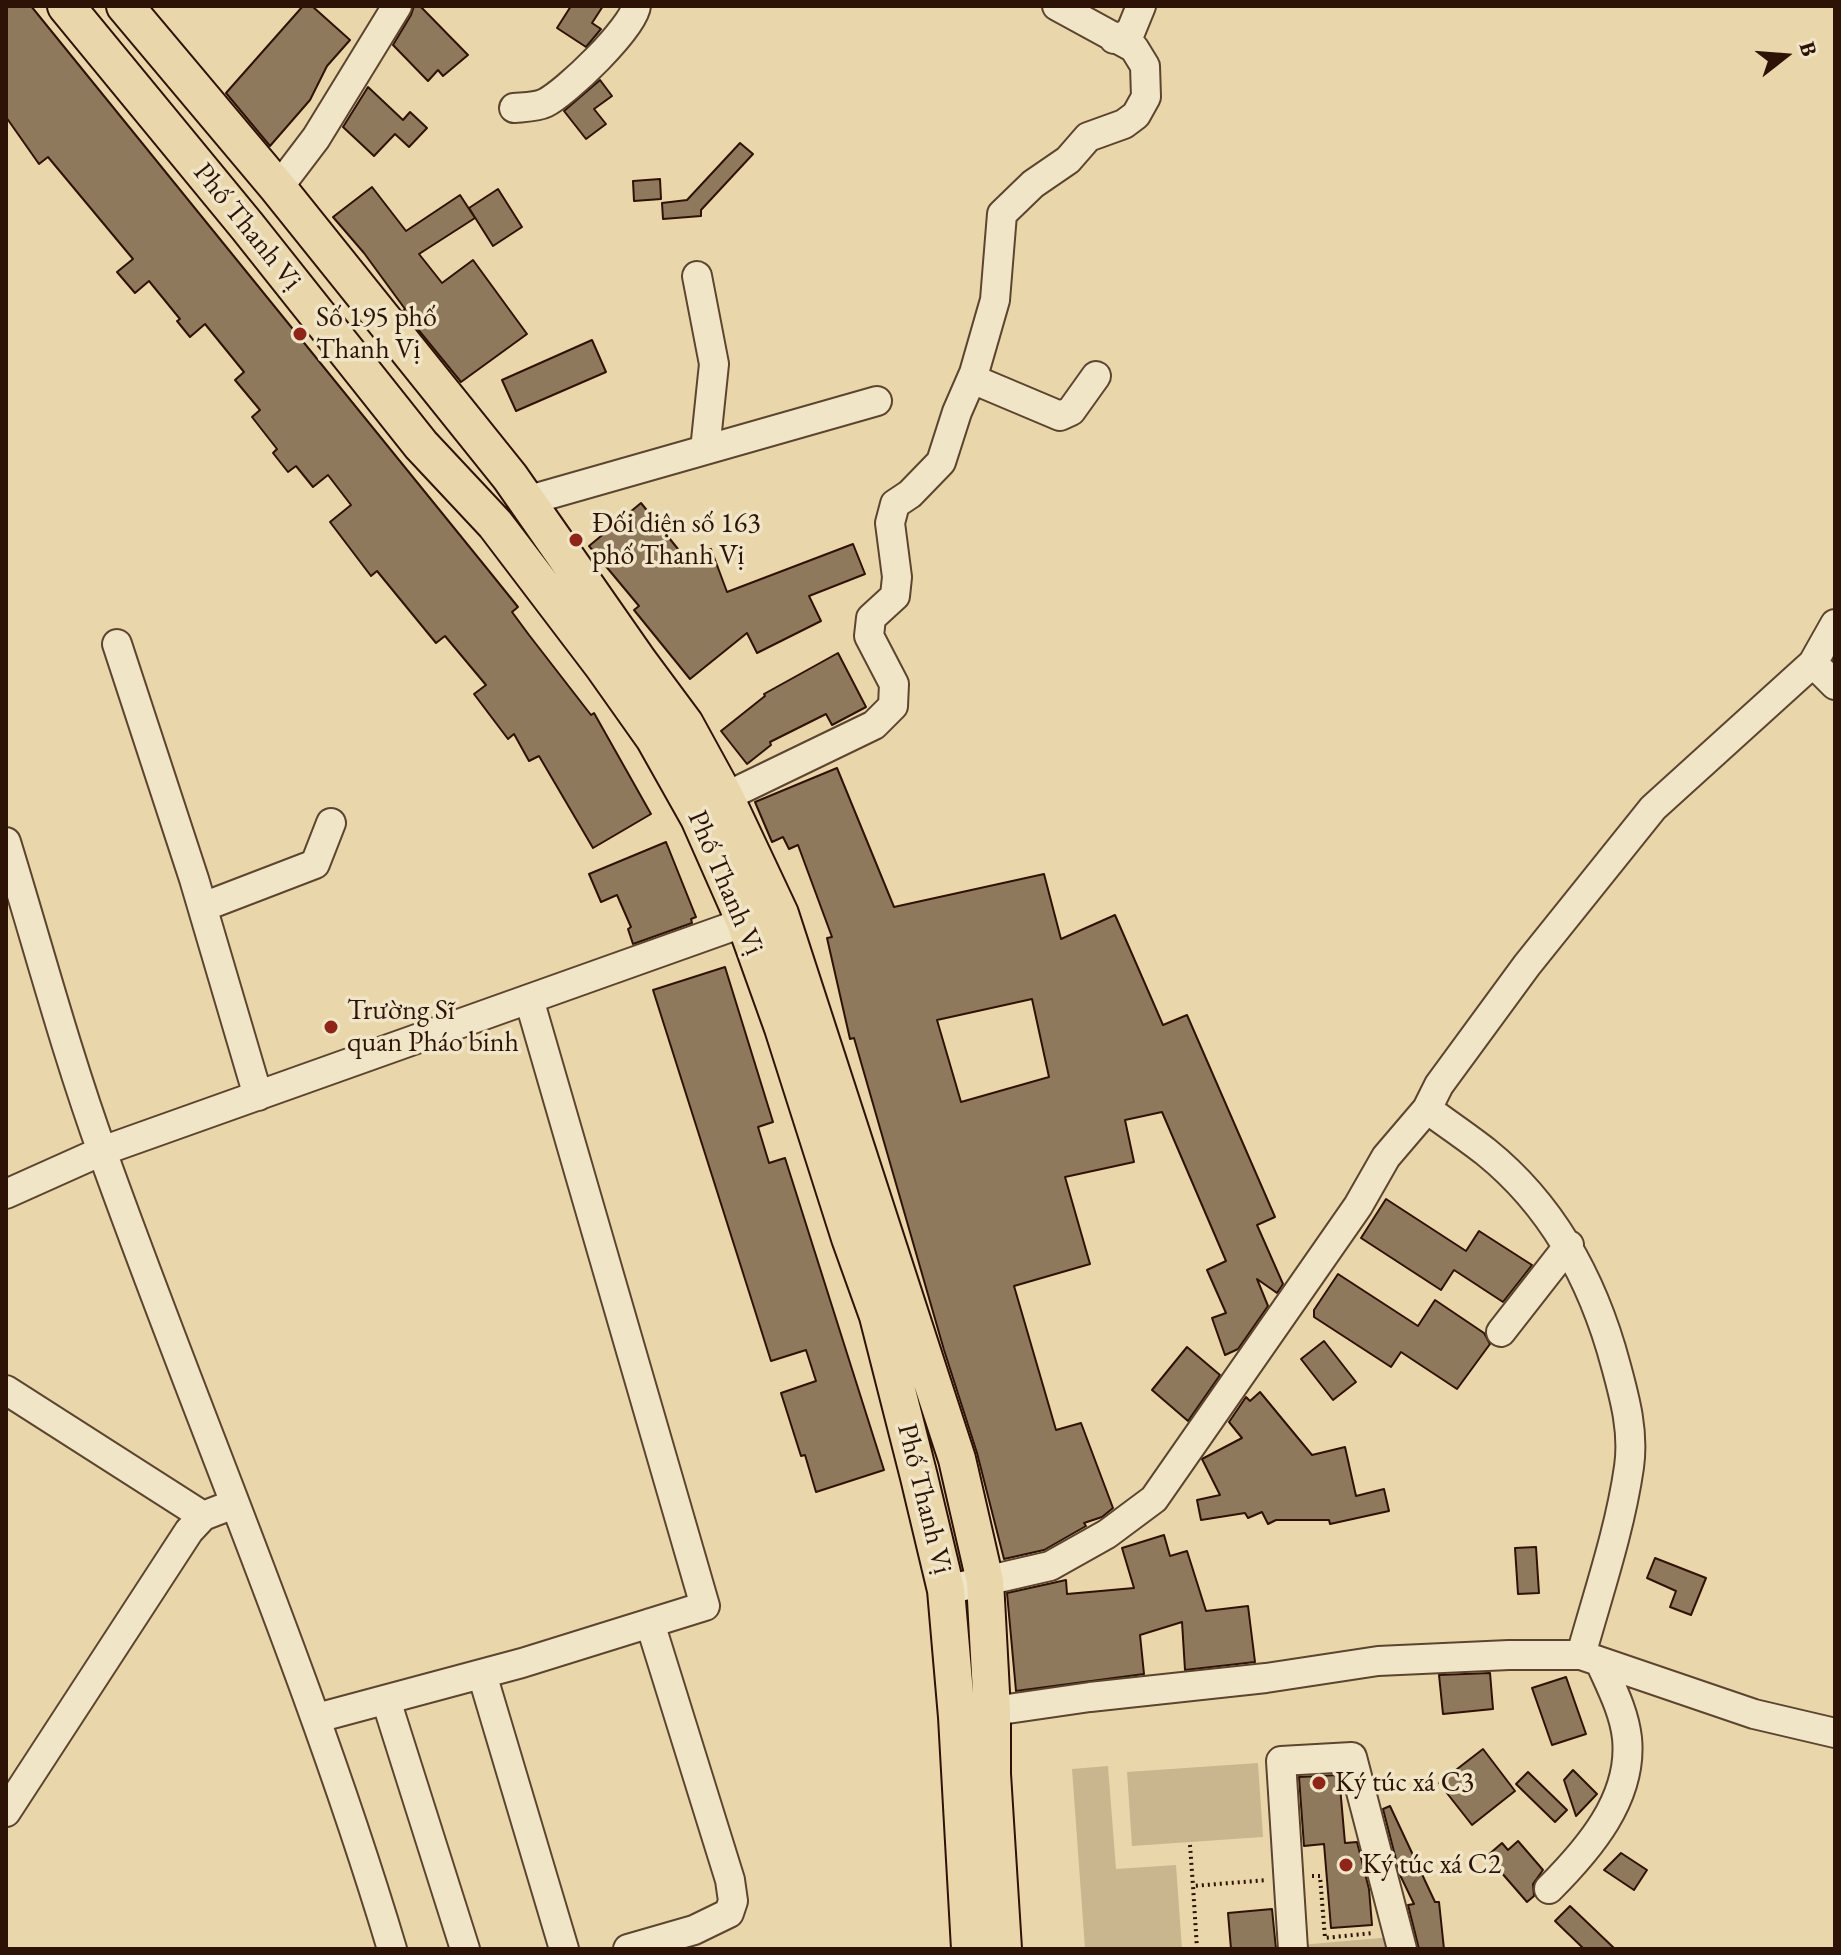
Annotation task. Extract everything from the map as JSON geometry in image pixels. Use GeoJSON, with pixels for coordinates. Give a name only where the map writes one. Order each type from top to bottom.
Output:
{"type":"FeatureCollection","features":[{"type":"Feature","properties":{"kind":"main road","name":"Phố Thanh Vị"},"geometry":{"type":"LineString","coordinates":[[66,6],[247,226],[421,445],[495,524],[654,738],[691,805],[745,922],[878,1316],[974,1714],[992,1774],[1003,1949]]}},
{"type":"Feature","properties":{"kind":"main road","name":"Phố Thanh Vị"},"geometry":{"type":"LineString","coordinates":[[125,6],[278,188],[510,477],[685,724],[725,797],[780,914],[957,1459],[985,1581],[974,1714],[970,1949]]}},
{"type":"Feature","properties":{"kind":"street"},"geometry":{"type":"LineString","coordinates":[[278,188],[316,138],[397,6]]}},
{"type":"Feature","properties":{"kind":"street"},"geometry":{"type":"LineString","coordinates":[[514,108],[544,104],[573,84],[626,27],[636,6]]}},
{"type":"Feature","properties":{"kind":"street"},"geometry":{"type":"LineString","coordinates":[[725,797],[874,725],[893,706],[894,684],[869,636],[871,618],[895,596],[897,577],[890,523],[895,504],[910,494],[941,462],[974,373],[995,300],[1002,214],[1033,184],[1068,160],[1088,137],[1124,124],[1136,115],[1146,97],[1145,66],[1134,48],[1057,6]]}},
{"type":"Feature","properties":{"kind":"street"},"geometry":{"type":"LineString","coordinates":[[1114,39],[1130,33],[1141,6]]}},
{"type":"Feature","properties":{"kind":"street"},"geometry":{"type":"LineString","coordinates":[[697,276],[714,364],[705,450]]}},
{"type":"Feature","properties":{"kind":"street"},"geometry":{"type":"LineString","coordinates":[[974,373],[977,381],[1060,416],[1071,411],[1096,376]]}},
{"type":"Feature","properties":{"kind":"street"},"geometry":{"type":"LineString","coordinates":[[526,501],[877,401]]}},
{"type":"Feature","properties":{"kind":"street"},"geometry":{"type":"LineString","coordinates":[[946,1590],[1050,1566],[1107,1534],[1154,1499],[1358,1206],[1386,1157],[1427,1109],[1439,1085],[1527,965],[1653,808],[1813,663],[1835,624]]}},
{"type":"Feature","properties":{"kind":"street"},"geometry":{"type":"LineString","coordinates":[[117,644],[203,907],[258,1096]]}},
{"type":"Feature","properties":{"kind":"street"},"geometry":{"type":"LineString","coordinates":[[1813,663],[1835,685]]}},
{"type":"Feature","properties":{"kind":"street"},"geometry":{"type":"LineString","coordinates":[[203,907],[315,864],[331,823]]}},
{"type":"Feature","properties":{"kind":"street"},"geometry":{"type":"LineString","coordinates":[[6,842],[102,1151],[317,1718],[392,1949]]}},
{"type":"Feature","properties":{"kind":"street"},"geometry":{"type":"LineString","coordinates":[[6,1194],[102,1151],[745,922]]}},
{"type":"Feature","properties":{"kind":"street"},"geometry":{"type":"LineString","coordinates":[[317,1718],[482,1674],[705,1606],[529,999]]}},
{"type":"Feature","properties":{"kind":"street"},"geometry":{"type":"LineString","coordinates":[[1427,1109],[1488,1154],[1537,1203],[1569,1245],[1593,1295],[1630,1417],[1629,1466],[1590,1659],[1618,1700],[1627,1739],[1626,1774],[1596,1838],[1549,1889]]}},
{"type":"Feature","properties":{"kind":"street"},"geometry":{"type":"LineString","coordinates":[[1501,1332],[1569,1245]]}},
{"type":"Feature","properties":{"kind":"street"},"geometry":{"type":"LineString","coordinates":[[6,1390],[203,1516]]}},
{"type":"Feature","properties":{"kind":"street"},"geometry":{"type":"LineString","coordinates":[[6,1812],[189,1531],[203,1516],[234,1504]]}},
{"type":"Feature","properties":{"kind":"street"},"geometry":{"type":"LineString","coordinates":[[628,1949],[694,1930],[729,1913],[733,1901],[730,1880],[650,1623]]}},
{"type":"Feature","properties":{"kind":"street"},"geometry":{"type":"LineString","coordinates":[[974,1714],[1378,1661],[1509,1655],[1590,1659],[1754,1714],[1835,1733]]}},
{"type":"Feature","properties":{"kind":"street"},"geometry":{"type":"LineString","coordinates":[[482,1674],[564,1949]]}},
{"type":"Feature","properties":{"kind":"street"},"geometry":{"type":"LineString","coordinates":[[386,1700],[465,1949]]}},
{"type":"Feature","properties":{"kind":"street"},"geometry":{"type":"LineString","coordinates":[[1293,1949],[1281,1761],[1352,1757],[1400,1940]]}},
{"type":"Feature","properties":{"kind":"path"},"geometry":{"type":"LineString","coordinates":[[1190,1845],[1197,1949]]}},
{"type":"Feature","properties":{"kind":"path"},"geometry":{"type":"LineString","coordinates":[[1193,1886],[1320,1876],[1325,1938],[1400,1940]]}},
{"type":"Feature","properties":{"kind":"path"},"geometry":{"type":"LineString","coordinates":[[1321,1887],[1328,1886]]}},
{"type":"Feature","properties":{"kind":"shaded area"},"geometry":{"type":"Polygon","coordinates":[[[1258,1763],[1263,1837],[1132,1846],[1127,1772],[1258,1763]]]}},
{"type":"Feature","properties":{"kind":"shaded area"},"geometry":{"type":"Polygon","coordinates":[[[1108,1766],[1116,1869],[1176,1865],[1182,1949],[1085,1949],[1072,1769],[1108,1766]]]}},
{"type":"Feature","properties":{"kind":"shaded area"},"geometry":{"type":"Polygon","coordinates":[[[1392,1937],[1395,1949],[1301,1949],[1300,1945],[1392,1937]]]}},
{"type":"Feature","properties":{"kind":"building"},"geometry":{"type":"Polygon","coordinates":[[[6,6],[31,6],[518,607],[512,612],[591,715],[594,713],[651,814],[593,848],[539,756],[529,761],[514,734],[508,739],[474,694],[486,685],[445,636],[436,643],[377,571],[371,576],[330,522],[351,505],[328,475],[313,487],[296,466],[288,472],[273,453],[277,449],[252,417],[260,410],[235,380],[244,372],[205,324],[190,337],[177,321],[180,319],[149,281],[135,293],[117,272],[133,259],[48,157],[39,164],[6,117],[6,6]]]}},
{"type":"Feature","properties":{"kind":"building"},"geometry":{"type":"Polygon","coordinates":[[[303,6],[312,6],[350,40],[327,66],[310,100],[270,146],[226,93],[303,6]]]}},
{"type":"Feature","properties":{"kind":"building"},"geometry":{"type":"Polygon","coordinates":[[[414,6],[420,6],[468,55],[443,76],[438,70],[428,81],[393,45],[414,6]]]}},
{"type":"Feature","properties":{"kind":"building"},"geometry":{"type":"Polygon","coordinates":[[[571,6],[603,6],[592,23],[601,29],[586,47],[557,28],[571,6]]]}},
{"type":"Feature","properties":{"kind":"building"},"geometry":{"type":"Polygon","coordinates":[[[600,80],[612,96],[594,109],[606,124],[586,139],[564,111],[600,80]]]}},
{"type":"Feature","properties":{"kind":"building"},"geometry":{"type":"Polygon","coordinates":[[[368,87],[403,120],[410,112],[427,128],[409,147],[395,134],[374,156],[343,127],[368,87]]]}},
{"type":"Feature","properties":{"kind":"building"},"geometry":{"type":"Polygon","coordinates":[[[740,143],[753,154],[701,210],[701,216],[663,219],[662,203],[687,200],[740,143]]]}},
{"type":"Feature","properties":{"kind":"building"},"geometry":{"type":"Polygon","coordinates":[[[660,179],[661,199],[634,201],[633,181],[660,179]]]}},
{"type":"Feature","properties":{"kind":"building"},"geometry":{"type":"Polygon","coordinates":[[[372,187],[406,231],[460,195],[475,218],[419,254],[442,283],[473,260],[527,334],[461,382],[403,311],[405,309],[364,253],[333,217],[372,187]]]}},
{"type":"Feature","properties":{"kind":"building"},"geometry":{"type":"Polygon","coordinates":[[[498,189],[522,227],[493,246],[469,208],[498,189]]]}},
{"type":"Feature","properties":{"kind":"building"},"geometry":{"type":"Polygon","coordinates":[[[592,340],[606,372],[516,411],[502,380],[592,340]]]}},
{"type":"Feature","properties":{"kind":"building"},"geometry":{"type":"Polygon","coordinates":[[[641,503],[686,559],[711,549],[727,592],[853,544],[865,574],[809,596],[821,621],[757,653],[747,633],[690,679],[634,610],[639,606],[589,546],[641,503]]]}},
{"type":"Feature","properties":{"kind":"building"},"geometry":{"type":"Polygon","coordinates":[[[838,653],[866,707],[832,725],[826,714],[770,742],[771,745],[747,764],[721,731],[764,694],[838,653]]]}},
{"type":"Feature","properties":{"kind":"building"},"geometry":{"type":"Polygon","coordinates":[[[837,768],[894,907],[1044,874],[1061,939],[1115,915],[1163,1025],[1187,1015],[1275,1217],[1257,1225],[1283,1284],[1277,1293],[1257,1279],[1268,1306],[1238,1349],[1225,1355],[1212,1318],[1226,1313],[1207,1270],[1226,1261],[1162,1112],[1125,1120],[1134,1162],[1065,1177],[1090,1264],[1014,1286],[1056,1430],[1081,1423],[1113,1508],[1044,1550],[1004,1559],[977,1453],[854,1038],[850,1039],[827,938],[832,937],[798,845],[789,849],[783,837],[772,842],[755,802],[837,768]],[[1032,999],[937,1020],[961,1102],[1049,1077],[1032,999]]]}},
{"type":"Feature","properties":{"kind":"building"},"geometry":{"type":"Polygon","coordinates":[[[666,842],[696,917],[691,919],[692,923],[633,944],[628,929],[631,927],[617,895],[601,902],[589,874],[666,842]]]}},
{"type":"Feature","properties":{"kind":"building"},"geometry":{"type":"Polygon","coordinates":[[[725,967],[773,1122],[758,1127],[769,1163],[785,1158],[884,1470],[816,1492],[781,1393],[816,1381],[806,1350],[771,1361],[653,990],[725,967]]]}},
{"type":"Feature","properties":{"kind":"building"},"geometry":{"type":"Polygon","coordinates":[[[1386,1199],[1466,1251],[1479,1231],[1532,1265],[1503,1302],[1454,1270],[1441,1290],[1361,1238],[1386,1199]]]}},
{"type":"Feature","properties":{"kind":"building"},"geometry":{"type":"Polygon","coordinates":[[[1338,1274],[1418,1326],[1435,1300],[1484,1333],[1490,1344],[1457,1389],[1401,1352],[1391,1367],[1314,1317],[1314,1310],[1338,1274]]]}},
{"type":"Feature","properties":{"kind":"building"},"geometry":{"type":"Polygon","coordinates":[[[1324,1341],[1356,1382],[1333,1400],[1301,1359],[1324,1341]]]}},
{"type":"Feature","properties":{"kind":"building"},"geometry":{"type":"Polygon","coordinates":[[[1187,1347],[1220,1375],[1188,1421],[1152,1390],[1187,1347]]]}},
{"type":"Feature","properties":{"kind":"building"},"geometry":{"type":"Polygon","coordinates":[[[1260,1392],[1312,1455],[1345,1447],[1356,1496],[1384,1489],[1389,1511],[1330,1524],[1329,1520],[1276,1520],[1268,1524],[1262,1512],[1248,1518],[1245,1513],[1201,1520],[1197,1500],[1220,1495],[1202,1459],[1242,1438],[1229,1422],[1246,1397],[1250,1401],[1260,1392]]]}},
{"type":"Feature","properties":{"kind":"building"},"geometry":{"type":"Polygon","coordinates":[[[1164,1535],[1170,1556],[1187,1551],[1206,1611],[1248,1606],[1255,1662],[1185,1670],[1182,1622],[1140,1635],[1144,1674],[1016,1691],[1007,1593],[1066,1580],[1067,1594],[1134,1588],[1122,1548],[1164,1535]]]}},
{"type":"Feature","properties":{"kind":"building"},"geometry":{"type":"Polygon","coordinates":[[[1536,1547],[1539,1593],[1518,1594],[1515,1548],[1536,1547]]]}},
{"type":"Feature","properties":{"kind":"building"},"geometry":{"type":"Polygon","coordinates":[[[1655,1558],[1706,1578],[1691,1615],[1670,1607],[1676,1591],[1647,1578],[1655,1558]]]}},
{"type":"Feature","properties":{"kind":"building"},"geometry":{"type":"Polygon","coordinates":[[[1490,1673],[1493,1709],[1443,1714],[1439,1675],[1490,1673]]]}},
{"type":"Feature","properties":{"kind":"building"},"geometry":{"type":"Polygon","coordinates":[[[1566,1677],[1586,1734],[1552,1745],[1532,1688],[1566,1677]]]}},
{"type":"Feature","properties":{"kind":"building"},"geometry":{"type":"Polygon","coordinates":[[[1483,1749],[1515,1791],[1472,1825],[1439,1783],[1483,1749]]]}},
{"type":"Feature","properties":{"kind":"building"},"geometry":{"type":"Polygon","coordinates":[[[1573,1770],[1597,1794],[1576,1816],[1564,1780],[1573,1770]]]}},
{"type":"Feature","properties":{"kind":"building"},"geometry":{"type":"Polygon","coordinates":[[[1528,1772],[1567,1810],[1555,1822],[1516,1784],[1528,1772]]]}},
{"type":"Feature","properties":{"kind":"building"},"geometry":{"type":"Polygon","coordinates":[[[1339,1775],[1345,1843],[1357,1842],[1369,1889],[1372,1925],[1331,1928],[1324,1844],[1304,1846],[1299,1777],[1339,1775]]]}},
{"type":"Feature","properties":{"kind":"building"},"geometry":{"type":"Polygon","coordinates":[[[1390,1806],[1435,1902],[1439,1902],[1444,1949],[1419,1949],[1408,1905],[1414,1904],[1400,1875],[1383,1809],[1390,1806]]]}},
{"type":"Feature","properties":{"kind":"building"},"geometry":{"type":"Polygon","coordinates":[[[1518,1841],[1543,1870],[1533,1884],[1534,1896],[1527,1902],[1487,1856],[1502,1843],[1508,1850],[1518,1841]]]}},
{"type":"Feature","properties":{"kind":"building"},"geometry":{"type":"Polygon","coordinates":[[[1621,1853],[1647,1870],[1634,1890],[1604,1870],[1621,1853]]]}},
{"type":"Feature","properties":{"kind":"building"},"geometry":{"type":"Polygon","coordinates":[[[1570,1906],[1615,1949],[1584,1949],[1555,1921],[1570,1906]]]}},
{"type":"Feature","properties":{"kind":"building"},"geometry":{"type":"Polygon","coordinates":[[[1272,1909],[1276,1949],[1231,1949],[1228,1913],[1272,1909]]]}},
{"type":"Feature","properties":{"kind":"place","name":"Số 195 phố Thanh Vị"},"geometry":{"type":"Point","coordinates":[300,334]}},
{"type":"Feature","properties":{"kind":"place","name":"Đối diện số 163 phố Thanh Vị"},"geometry":{"type":"Point","coordinates":[576,540]}},
{"type":"Feature","properties":{"kind":"place","name":"Trường Sĩ quan Pháo binh"},"geometry":{"type":"Point","coordinates":[331,1027]}},
{"type":"Feature","properties":{"kind":"place","name":"Ký túc xá C3"},"geometry":{"type":"Point","coordinates":[1319,1783]}},
{"type":"Feature","properties":{"kind":"place","name":"Ký túc xá C2"},"geometry":{"type":"Point","coordinates":[1346,1865]}}]}
